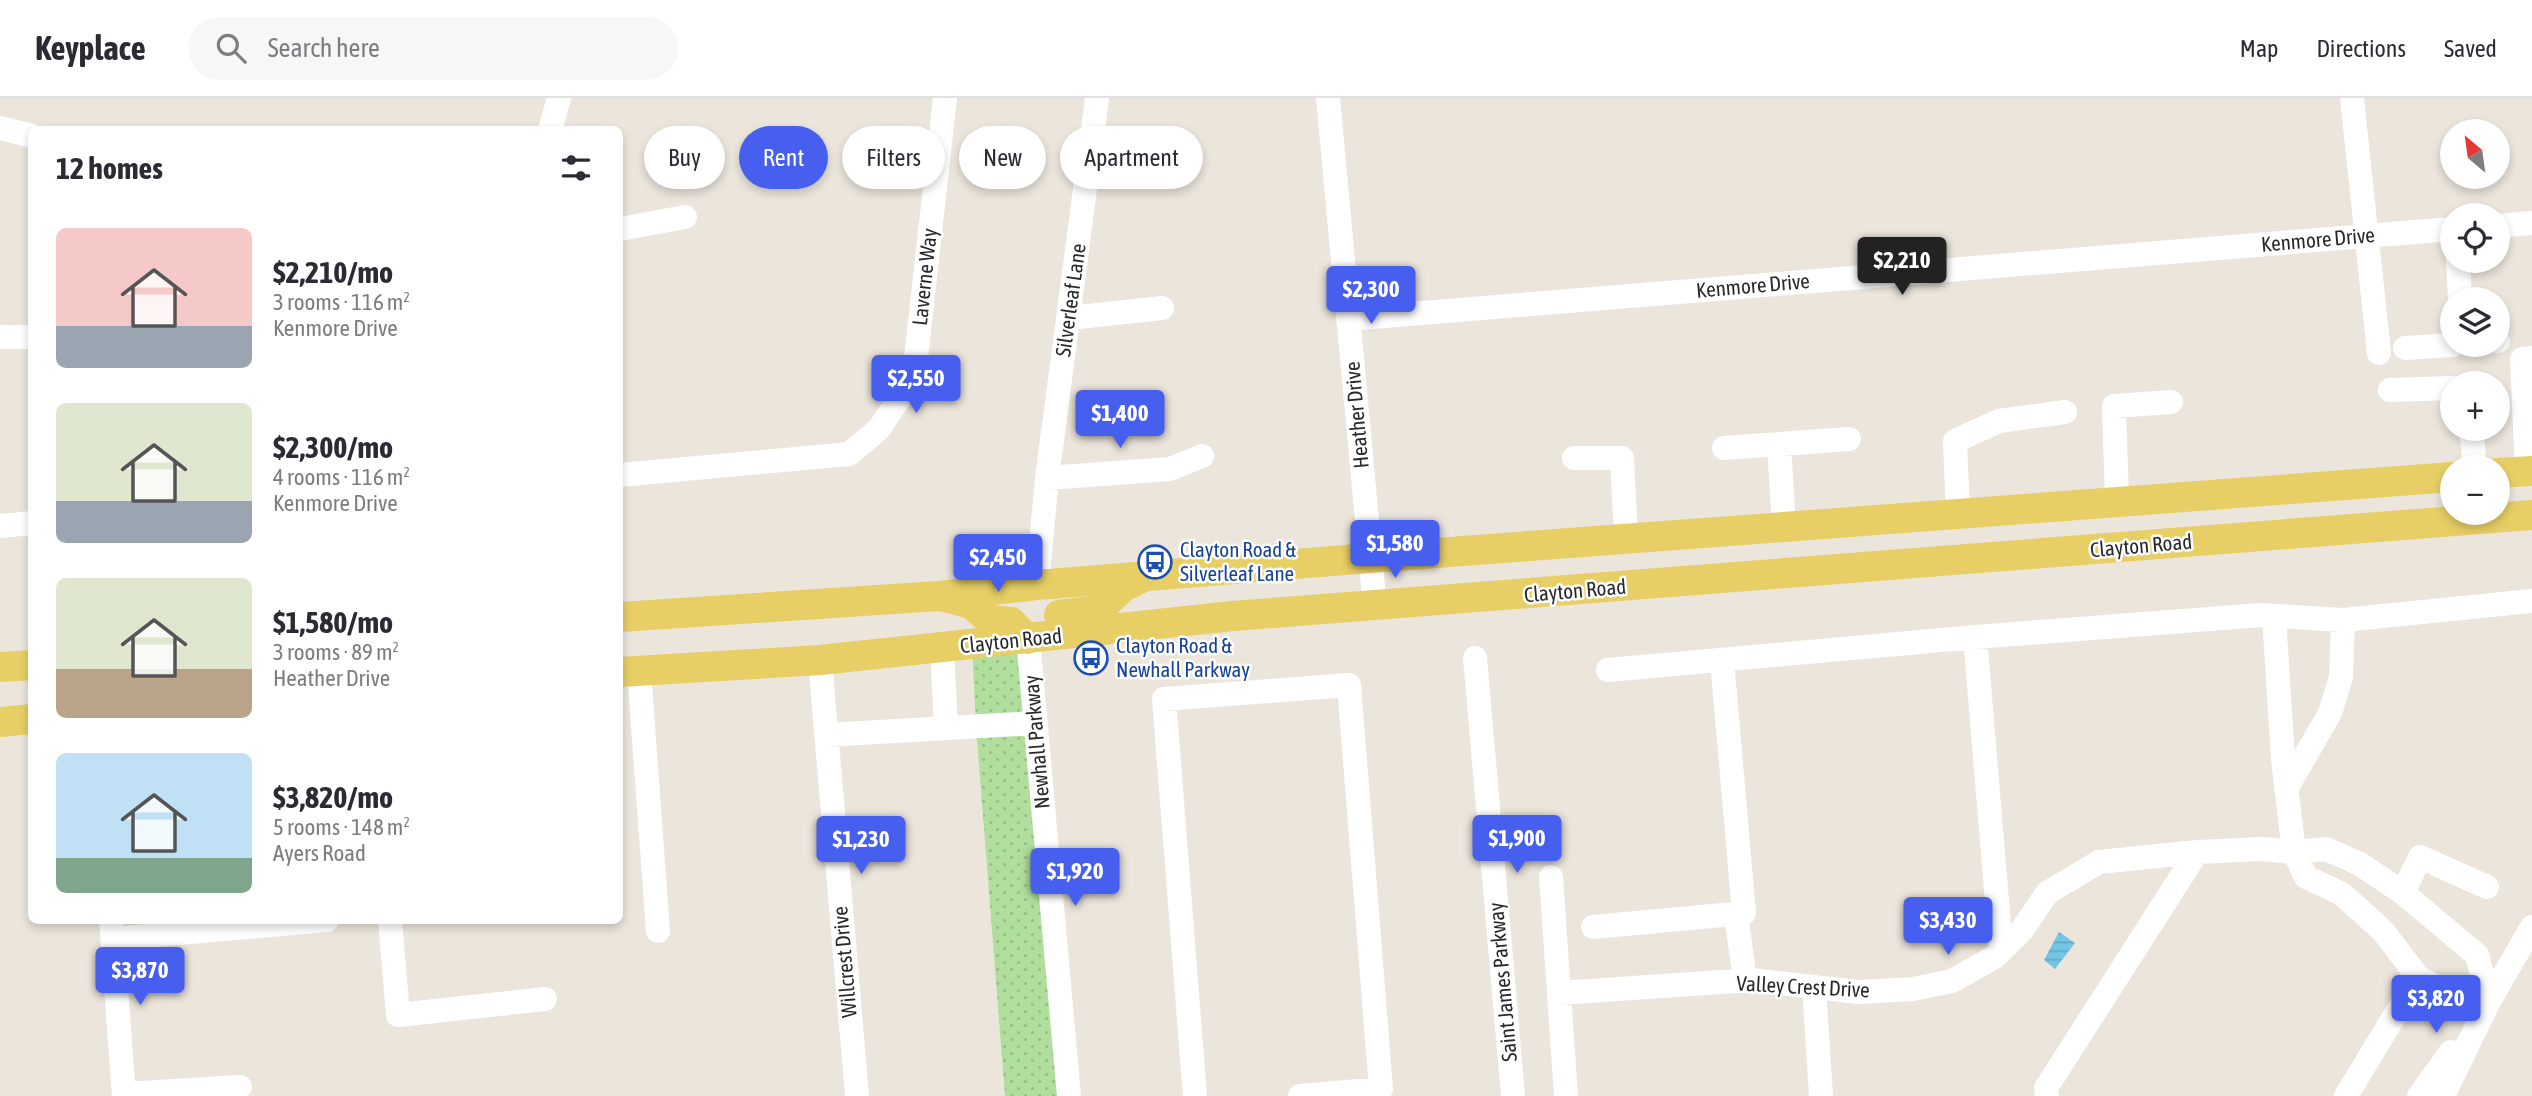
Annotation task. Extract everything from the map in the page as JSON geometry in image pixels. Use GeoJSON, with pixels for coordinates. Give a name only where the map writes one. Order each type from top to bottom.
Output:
{"type":"FeatureCollection","features":[{"type":"Feature","properties":{"kind":"main road"},"geometry":{"type":"LineString","coordinates":[[2510,472],[2530,471]]}},
{"type":"Feature","properties":{"kind":"main road"},"geometry":{"type":"LineString","coordinates":[[623,617],[939,596],[1037,585],[1369,558],[2440,478]]}},
{"type":"Feature","properties":{"kind":"main road","name":"Clayton Road"},"geometry":{"type":"LineString","coordinates":[[629,672],[820,660],[1233,616],[2532,515]]}},
{"type":"Feature","properties":{"kind":"main road"},"geometry":{"type":"LineString","coordinates":[[939,596],[971,604],[990,620],[1011,622],[1028,639],[1042,619],[1099,610],[1123,587],[1145,577]]}},
{"type":"Feature","properties":{"kind":"main road"},"geometry":{"type":"LineString","coordinates":[[0,667],[28,665]]}},
{"type":"Feature","properties":{"kind":"main road"},"geometry":{"type":"LineString","coordinates":[[0,722],[28,719]]}},
{"type":"Feature","properties":{"kind":"street"},"geometry":{"type":"LineString","coordinates":[[551,126],[559,98]]}},
{"type":"Feature","properties":{"kind":"street","name":"Laverne Way"},"geometry":{"type":"LineString","coordinates":[[623,475],[849,454],[879,429],[914,376],[945,98]]}},
{"type":"Feature","properties":{"kind":"street","name":"Silverleaf Lane"},"geometry":{"type":"LineString","coordinates":[[1037,585],[1047,478],[1097,98]]}},
{"type":"Feature","properties":{"kind":"street","name":"Heather Drive"},"geometry":{"type":"LineString","coordinates":[[1328,98],[1375,607]]}},
{"type":"Feature","properties":{"kind":"street"},"geometry":{"type":"LineString","coordinates":[[2352,98],[2379,353]]}},
{"type":"Feature","properties":{"kind":"street"},"geometry":{"type":"LineString","coordinates":[[0,128],[28,135]]}},
{"type":"Feature","properties":{"kind":"street"},"geometry":{"type":"LineString","coordinates":[[623,228],[685,217]]}},
{"type":"Feature","properties":{"kind":"street"},"geometry":{"type":"LineString","coordinates":[[2510,225],[2532,223]]}},
{"type":"Feature","properties":{"kind":"street","name":"Kenmore Drive"},"geometry":{"type":"LineString","coordinates":[[1348,319],[2440,230]]}},
{"type":"Feature","properties":{"kind":"street"},"geometry":{"type":"LineString","coordinates":[[1069,318],[1162,308]]}},
{"type":"Feature","properties":{"kind":"street"},"geometry":{"type":"LineString","coordinates":[[0,337],[28,337]]}},
{"type":"Feature","properties":{"kind":"street"},"geometry":{"type":"LineString","coordinates":[[2405,348],[2440,346]]}},
{"type":"Feature","properties":{"kind":"street"},"geometry":{"type":"LineString","coordinates":[[2530,471],[2522,359],[2532,358]]}},
{"type":"Feature","properties":{"kind":"street"},"geometry":{"type":"LineString","coordinates":[[2390,390],[2440,388]]}},
{"type":"Feature","properties":{"kind":"street"},"geometry":{"type":"LineString","coordinates":[[2117,502],[2114,406],[2171,402]]}},
{"type":"Feature","properties":{"kind":"street"},"geometry":{"type":"LineString","coordinates":[[1958,513],[1955,441],[1999,421],[2065,411]]}},
{"type":"Feature","properties":{"kind":"street"},"geometry":{"type":"LineString","coordinates":[[1724,448],[1849,439]]}},
{"type":"Feature","properties":{"kind":"street"},"geometry":{"type":"LineString","coordinates":[[1779,444],[1784,526]]}},
{"type":"Feature","properties":{"kind":"street"},"geometry":{"type":"LineString","coordinates":[[1047,478],[1170,469],[1202,456]]}},
{"type":"Feature","properties":{"kind":"street"},"geometry":{"type":"LineString","coordinates":[[1574,458],[1622,458],[1626,538]]}},
{"type":"Feature","properties":{"kind":"street"},"geometry":{"type":"LineString","coordinates":[[0,526],[28,523]]}},
{"type":"Feature","properties":{"kind":"street"},"geometry":{"type":"LineString","coordinates":[[1608,670],[2261,615],[2343,620],[2532,601]]}},
{"type":"Feature","properties":{"kind":"street"},"geometry":{"type":"LineString","coordinates":[[2274,616],[2294,852],[2306,877],[2342,894],[2383,931],[2418,977],[2434,986],[2489,1001]]}},
{"type":"Feature","properties":{"kind":"street"},"geometry":{"type":"LineString","coordinates":[[2287,789],[2330,713],[2341,677],[2343,620]]}},
{"type":"Feature","properties":{"kind":"street"},"geometry":{"type":"LineString","coordinates":[[1975,637],[2001,950]]}},
{"type":"Feature","properties":{"kind":"street","name":"Newhall Parkway"},"geometry":{"type":"LineString","coordinates":[[1028,639],[1069,1096]]}},
{"type":"Feature","properties":{"kind":"street"},"geometry":{"type":"LineString","coordinates":[[942,648],[946,728]]}},
{"type":"Feature","properties":{"kind":"street","name":"Saint James Parkway"},"geometry":{"type":"LineString","coordinates":[[1475,659],[1513,1096]]}},
{"type":"Feature","properties":{"kind":"street","name":"Willcrest Drive"},"geometry":{"type":"LineString","coordinates":[[820,660],[857,1096]]}},
{"type":"Feature","properties":{"kind":"street"},"geometry":{"type":"LineString","coordinates":[[1593,927],[1744,913],[1722,660]]}},
{"type":"Feature","properties":{"kind":"street"},"geometry":{"type":"LineString","coordinates":[[629,672],[658,931]]}},
{"type":"Feature","properties":{"kind":"street"},"geometry":{"type":"LineString","coordinates":[[1195,1096],[1164,699],[1349,685],[1381,1089],[1300,1096]]}},
{"type":"Feature","properties":{"kind":"street"},"geometry":{"type":"LineString","coordinates":[[826,734],[1036,723]]}},
{"type":"Feature","properties":{"kind":"street","name":"Valley Crest Drive"},"geometry":{"type":"LineString","coordinates":[[1559,993],[1745,981],[1859,992],[1913,989],[1952,981],[1977,968],[2022,930],[2047,893],[2099,862],[2197,852],[2263,849],[2294,852],[2326,849],[2360,864],[2403,893],[2477,955],[2489,1001]]}},
{"type":"Feature","properties":{"kind":"street"},"geometry":{"type":"LineString","coordinates":[[2047,1096],[2046,1088],[2197,852]]}},
{"type":"Feature","properties":{"kind":"street"},"geometry":{"type":"LineString","coordinates":[[2403,893],[2420,857],[2487,887]]}},
{"type":"Feature","properties":{"kind":"street"},"geometry":{"type":"LineString","coordinates":[[1551,877],[1566,1096]]}},
{"type":"Feature","properties":{"kind":"street"},"geometry":{"type":"LineString","coordinates":[[1736,914],[1745,981]]}},
{"type":"Feature","properties":{"kind":"street"},"geometry":{"type":"LineString","coordinates":[[240,1087],[124,1095],[112,930],[241,924]]}},
{"type":"Feature","properties":{"kind":"street"},"geometry":{"type":"LineString","coordinates":[[390,924],[398,1015],[545,999]]}},
{"type":"Feature","properties":{"kind":"street"},"geometry":{"type":"LineString","coordinates":[[2442,1096],[2489,1001],[2532,927]]}},
{"type":"Feature","properties":{"kind":"street"},"geometry":{"type":"LineString","coordinates":[[2346,1096],[2418,977]]}},
{"type":"Feature","properties":{"kind":"street"},"geometry":{"type":"LineString","coordinates":[[1814,988],[1821,1096]]}},
{"type":"Feature","properties":{"kind":"street"},"geometry":{"type":"LineString","coordinates":[[2419,1096],[2489,1001]]}},
{"type":"Feature","properties":{"kind":"green space"},"geometry":{"type":"Polygon","coordinates":[[[1028,639],[1069,1096],[1005,1096],[972,645],[1028,639]]]}},
{"type":"Feature","properties":{"kind":"water"},"geometry":{"type":"Polygon","coordinates":[[[2059,932],[2075,943],[2055,969],[2044,960],[2059,932]]]}},
{"type":"Feature","properties":{"kind":"place","name":"Clayton Road & Silverleaf Lane"},"geometry":{"type":"Point","coordinates":[1155,562]}},
{"type":"Feature","properties":{"kind":"place","name":"Clayton Road & Newhall Parkway"},"geometry":{"type":"Point","coordinates":[1091,658]}}]}
